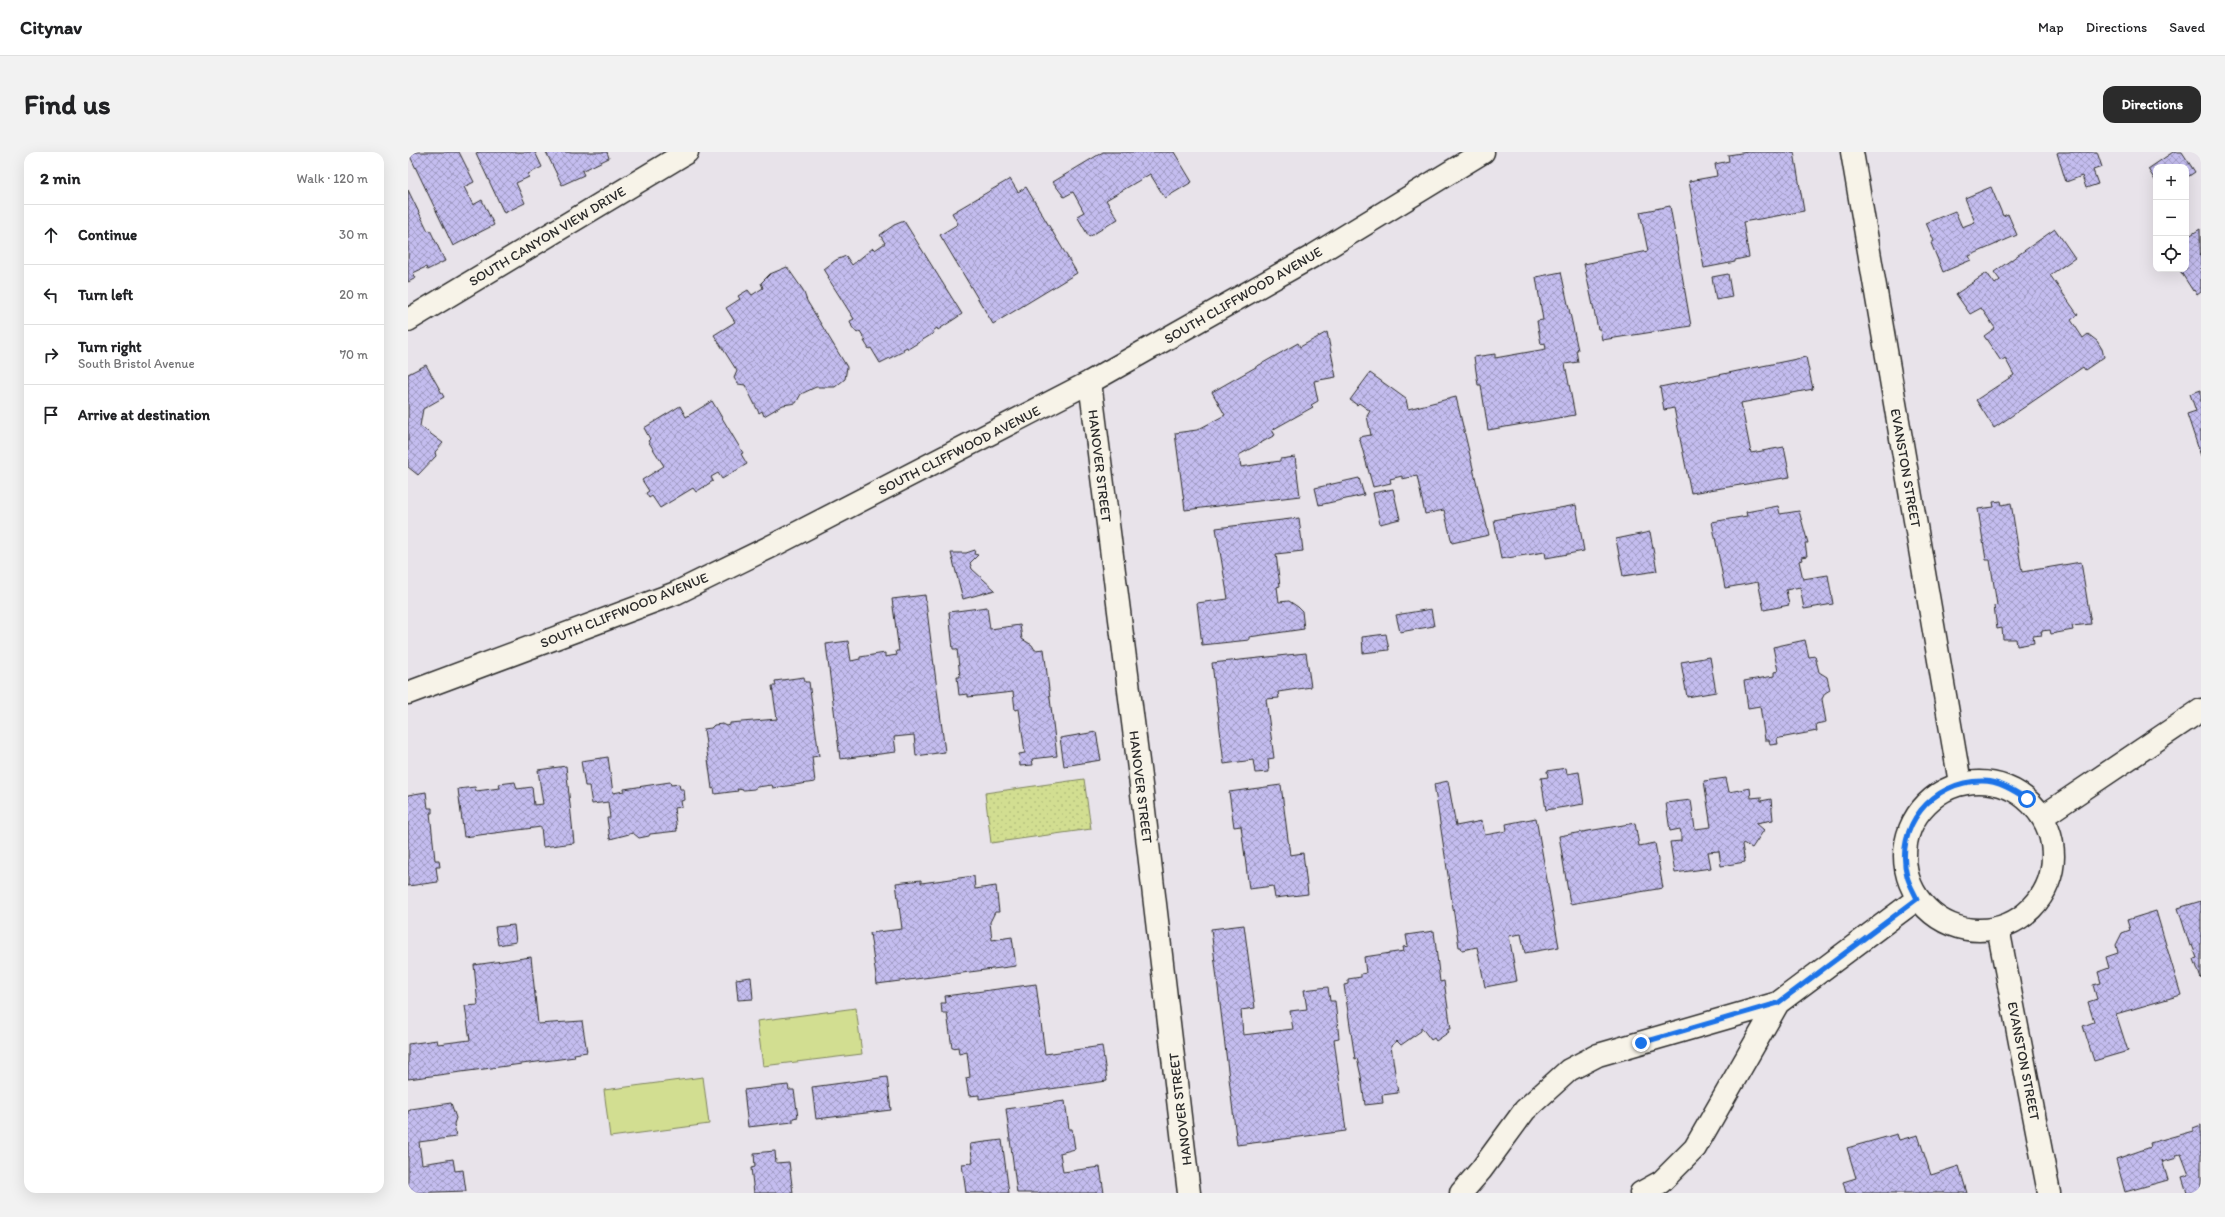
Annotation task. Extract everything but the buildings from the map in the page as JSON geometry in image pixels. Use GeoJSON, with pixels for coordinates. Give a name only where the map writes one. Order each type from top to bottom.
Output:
{"type":"FeatureCollection","features":[{"type":"Feature","properties":{"kind":"street","name":"SOUTH CANYON VIEW DRIVE"},"geometry":{"type":"LineString","coordinates":[[408,320],[687,152]]}},
{"type":"Feature","properties":{"kind":"street","name":"SOUTH CLIFFWOOD AVENUE"},"geometry":{"type":"LineString","coordinates":[[408,693],[676,593],[778,543],[1090,382],[1313,256],[1483,152]]}},
{"type":"Feature","properties":{"kind":"street","name":"EVANSTON STREET"},"geometry":{"type":"LineString","coordinates":[[1852,152],[1960,783]]}},
{"type":"Feature","properties":{"kind":"street","name":"HANOVER STREET"},"geometry":{"type":"LineString","coordinates":[[1090,382],[1142,793],[1189,1193]]}},
{"type":"Feature","properties":{"kind":"street"},"geometry":{"type":"LineString","coordinates":[[2042,817],[2201,710]]}},
{"type":"Feature","properties":{"kind":"street"},"geometry":{"type":"LineString","coordinates":[[1983,781],[2006,786],[2027,799],[2042,817],[2051,838],[2053,861],[2048,884],[2036,904],[2019,919],[1998,928],[1975,930],[1953,926],[1933,915],[1917,899],[1907,877],[1904,853],[1908,830],[1920,809],[1938,793],[1960,783],[1983,781]]}},
{"type":"Feature","properties":{"kind":"street"},"geometry":{"type":"LineString","coordinates":[[1461,1193],[1481,1170],[1525,1110],[1569,1070],[1598,1054],[1778,1003],[1917,899]]}},
{"type":"Feature","properties":{"kind":"street","name":"EVANSTON STREET"},"geometry":{"type":"LineString","coordinates":[[1998,928],[2049,1193]]}},
{"type":"Feature","properties":{"kind":"street"},"geometry":{"type":"LineString","coordinates":[[1641,1193],[1661,1182],[1695,1148],[1778,1003]]}},
{"type":"Feature","properties":{"kind":"green space"},"geometry":{"type":"Polygon","coordinates":[[[1084,779],[1091,829],[991,843],[985,793],[1084,779]]]}},
{"type":"Feature","properties":{"kind":"green space"},"geometry":{"type":"Polygon","coordinates":[[[856,1008],[862,1054],[763,1066],[757,1021],[856,1008]]]}},
{"type":"Feature","properties":{"kind":"green space"},"geometry":{"type":"Polygon","coordinates":[[[703,1077],[709,1124],[610,1137],[604,1090],[703,1077]]]}},
{"type":"Feature","properties":{"kind":"route"},"geometry":{"type":"LineString","coordinates":[[1641,1043],[1778,1003],[1917,899],[1907,877],[1904,853],[1908,830],[1920,809],[1938,793],[1960,783],[1983,781],[2006,786],[2027,799]]}}]}
